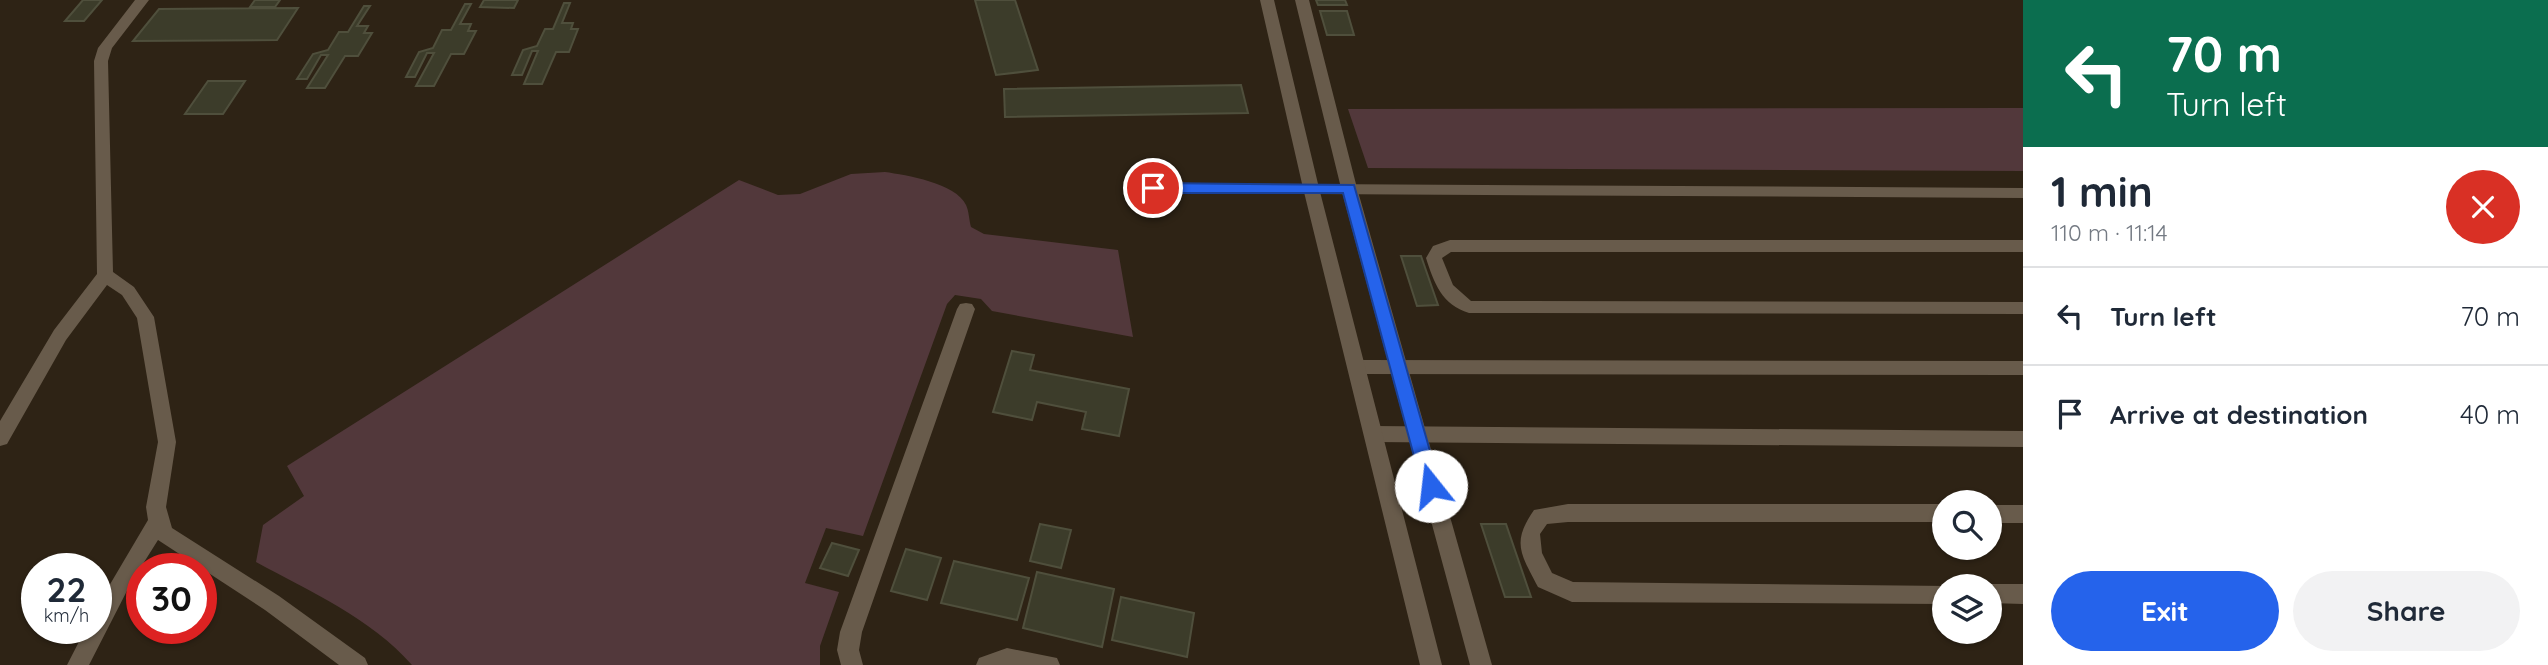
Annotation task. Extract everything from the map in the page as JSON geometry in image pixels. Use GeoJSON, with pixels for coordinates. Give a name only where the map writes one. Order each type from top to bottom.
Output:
{"type":"FeatureCollection","features":[{"type":"Feature","properties":{"kind":"street"},"geometry":{"type":"LineString","coordinates":[[0,438],[60,335],[105,275],[101,61],[114,34],[142,0]]}},
{"type":"Feature","properties":{"kind":"street"},"geometry":{"type":"LineString","coordinates":[[1267,0],[1311,188],[1431,665]]}},
{"type":"Feature","properties":{"kind":"street"},"geometry":{"type":"LineString","coordinates":[[1302,0],[1349,188],[1480,665]]}},
{"type":"Feature","properties":{"kind":"street"},"geometry":{"type":"LineString","coordinates":[[1153,188],[2023,193]]}},
{"type":"Feature","properties":{"kind":"street"},"geometry":{"type":"LineString","coordinates":[[2023,246],[1450,246],[1439,250],[1434,258],[1446,292],[1455,303],[1469,307],[2023,308]]}},
{"type":"Feature","properties":{"kind":"street"},"geometry":{"type":"LineString","coordinates":[[105,275],[128,291],[145,317],[167,442],[156,507],[158,521],[165,534],[272,603],[357,665]]}},
{"type":"Feature","properties":{"kind":"street"},"geometry":{"type":"LineString","coordinates":[[852,665],[848,650],[851,632],[965,309]]}},
{"type":"Feature","properties":{"kind":"street"},"geometry":{"type":"LineString","coordinates":[[1357,367],[2023,368]]}},
{"type":"Feature","properties":{"kind":"street"},"geometry":{"type":"LineString","coordinates":[[1373,435],[2023,439]]}},
{"type":"Feature","properties":{"kind":"street"},"geometry":{"type":"LineString","coordinates":[[1932,513],[1569,513],[1541,516],[1530,532],[1532,554],[1545,580],[1572,592],[1932,594]]}},
{"type":"Feature","properties":{"kind":"street"},"geometry":{"type":"LineString","coordinates":[[2002,513],[2023,513]]}},
{"type":"Feature","properties":{"kind":"street"},"geometry":{"type":"LineString","coordinates":[[79,665],[124,576],[158,521]]}},
{"type":"Feature","properties":{"kind":"street"},"geometry":{"type":"LineString","coordinates":[[2002,594],[2023,594]]}},
{"type":"Feature","properties":{"kind":"street"},"geometry":{"type":"LineString","coordinates":[[988,665],[1007,658],[1049,665]]}},
{"type":"Feature","properties":{"kind":"shaded area"},"geometry":{"type":"Polygon","coordinates":[[[2023,108],[2023,171],[1368,168],[1348,109],[2023,108]]]}},
{"type":"Feature","properties":{"kind":"shaded area"},"geometry":{"type":"Polygon","coordinates":[[[885,172],[930,181],[952,191],[961,197],[966,205],[971,227],[984,234],[1118,250],[1133,337],[992,311],[981,299],[955,295],[947,304],[863,536],[826,528],[805,583],[839,592],[820,646],[820,665],[412,665],[396,648],[359,619],[256,562],[263,525],[304,496],[287,466],[739,180],[778,195],[800,194],[851,174],[885,172]]]}},
{"type":"Feature","properties":{"kind":"building"},"geometry":{"type":"Polygon","coordinates":[[[83,0],[102,0],[84,21],[65,21],[83,0]]]}},
{"type":"Feature","properties":{"kind":"building"},"geometry":{"type":"Polygon","coordinates":[[[255,0],[280,0],[275,7],[250,7],[255,0]]]}},
{"type":"Feature","properties":{"kind":"building"},"geometry":{"type":"Polygon","coordinates":[[[484,0],[518,0],[514,8],[480,7],[484,0]]]}},
{"type":"Feature","properties":{"kind":"building"},"geometry":{"type":"Polygon","coordinates":[[[975,0],[1015,0],[1038,70],[996,75],[975,0]]]}},
{"type":"Feature","properties":{"kind":"building"},"geometry":{"type":"Polygon","coordinates":[[[1316,0],[1345,0],[1347,5],[1318,5],[1316,0]]]}},
{"type":"Feature","properties":{"kind":"building"},"geometry":{"type":"Polygon","coordinates":[[[564,3],[570,3],[562,23],[573,23],[571,29],[578,29],[569,52],[556,52],[542,84],[524,84],[538,51],[532,51],[522,75],[512,75],[523,50],[537,46],[545,29],[553,29],[564,3]]]}},
{"type":"Feature","properties":{"kind":"building"},"geometry":{"type":"Polygon","coordinates":[[[465,4],[471,4],[460,24],[471,24],[468,31],[476,31],[464,54],[451,54],[434,86],[416,86],[434,53],[427,53],[415,77],[406,77],[419,52],[433,48],[442,30],[451,30],[465,4]]]}},
{"type":"Feature","properties":{"kind":"building"},"geometry":{"type":"Polygon","coordinates":[[[364,6],[370,6],[357,26],[368,26],[364,33],[372,33],[358,56],[345,56],[325,88],[307,88],[328,55],[321,55],[307,79],[297,79],[313,54],[328,50],[339,32],[348,32],[364,6]]]}},
{"type":"Feature","properties":{"kind":"building"},"geometry":{"type":"Polygon","coordinates":[[[298,8],[277,40],[133,41],[159,9],[298,8]]]}},
{"type":"Feature","properties":{"kind":"building"},"geometry":{"type":"Polygon","coordinates":[[[1320,11],[1347,11],[1354,35],[1327,35],[1320,11]]]}},
{"type":"Feature","properties":{"kind":"building"},"geometry":{"type":"Polygon","coordinates":[[[208,81],[245,81],[223,114],[185,114],[208,81]]]}},
{"type":"Feature","properties":{"kind":"building"},"geometry":{"type":"Polygon","coordinates":[[[1241,85],[1248,113],[1005,117],[1004,89],[1241,85]]]}},
{"type":"Feature","properties":{"kind":"building"},"geometry":{"type":"Polygon","coordinates":[[[1401,256],[1421,256],[1438,305],[1417,306],[1401,256]]]}},
{"type":"Feature","properties":{"kind":"building"},"geometry":{"type":"Polygon","coordinates":[[[1012,351],[1034,355],[1030,370],[1129,389],[1119,436],[1082,429],[1086,412],[1037,402],[1032,420],[993,412],[1012,351]]]}},
{"type":"Feature","properties":{"kind":"building"},"geometry":{"type":"Polygon","coordinates":[[[1040,524],[1071,530],[1061,568],[1030,561],[1040,524]]]}},
{"type":"Feature","properties":{"kind":"building"},"geometry":{"type":"Polygon","coordinates":[[[1481,524],[1506,524],[1531,597],[1505,597],[1481,524]]]}},
{"type":"Feature","properties":{"kind":"building"},"geometry":{"type":"Polygon","coordinates":[[[832,543],[859,550],[848,576],[820,568],[832,543]]]}},
{"type":"Feature","properties":{"kind":"building"},"geometry":{"type":"Polygon","coordinates":[[[906,549],[941,558],[927,600],[891,591],[906,549]]]}},
{"type":"Feature","properties":{"kind":"building"},"geometry":{"type":"Polygon","coordinates":[[[954,561],[1029,578],[1017,620],[941,603],[954,561]]]}},
{"type":"Feature","properties":{"kind":"building"},"geometry":{"type":"Polygon","coordinates":[[[1037,572],[1114,589],[1102,647],[1023,628],[1037,572]]]}},
{"type":"Feature","properties":{"kind":"building"},"geometry":{"type":"Polygon","coordinates":[[[1121,597],[1194,613],[1187,657],[1112,640],[1121,597]]]}},
{"type":"Feature","properties":{"kind":"route"},"geometry":{"type":"LineString","coordinates":[[1153,188],[1349,188],[1431,486]]}}]}
